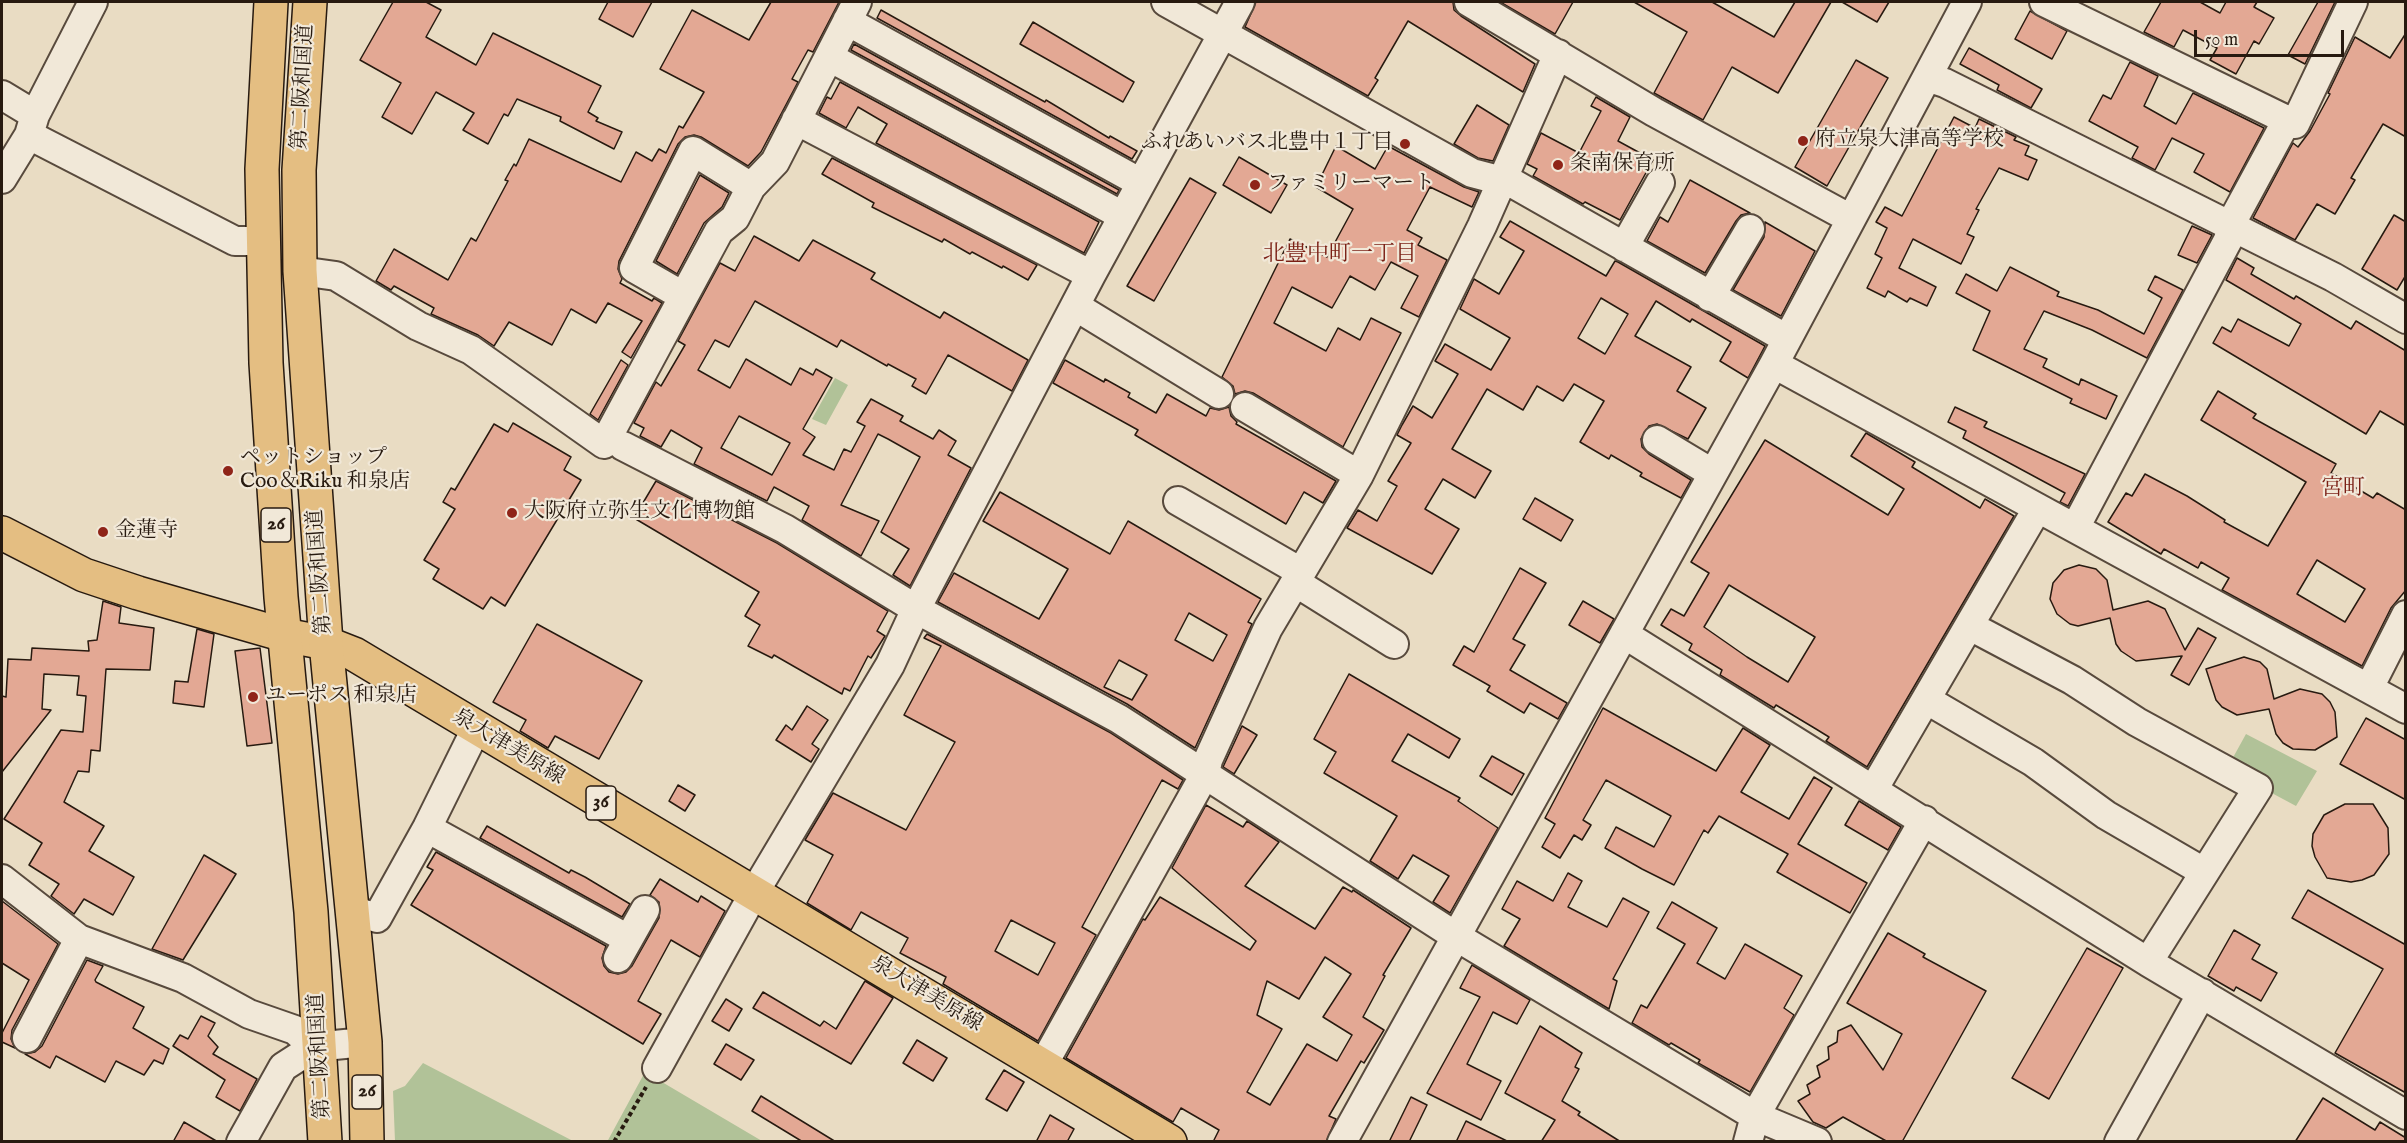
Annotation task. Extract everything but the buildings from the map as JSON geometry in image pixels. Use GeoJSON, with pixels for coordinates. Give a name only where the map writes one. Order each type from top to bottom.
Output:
{"type":"FeatureCollection","features":[{"type":"Feature","properties":{"kind":"main road","name":"第二阪和国道"},"geometry":{"type":"LineString","coordinates":[[271,2],[262,169],[266,363],[284,635],[325,1142]]}},
{"type":"Feature","properties":{"kind":"main road","name":"第二阪和国道"},"geometry":{"type":"LineString","coordinates":[[310,2],[299,170],[300,271],[326,643],[365,1042],[367,1142]]}},
{"type":"Feature","properties":{"kind":"main road","name":"泉大津美原線"},"geometry":{"type":"LineString","coordinates":[[2,533],[84,575],[284,635],[326,643],[354,654],[1170,1142]]}},
{"type":"Feature","properties":{"kind":"street"},"geometry":{"type":"LineString","coordinates":[[2,179],[32,125],[93,2]]}},
{"type":"Feature","properties":{"kind":"street"},"geometry":{"type":"LineString","coordinates":[[1166,2],[1472,173],[1514,184],[1787,339]]}},
{"type":"Feature","properties":{"kind":"street"},"geometry":{"type":"LineString","coordinates":[[657,1068],[754,893],[890,665],[916,609],[1091,275],[1240,2]]}},
{"type":"Feature","properties":{"kind":"street"},"geometry":{"type":"LineString","coordinates":[[1469,2],[1654,111],[1851,219]]}},
{"type":"Feature","properties":{"kind":"street"},"geometry":{"type":"LineString","coordinates":[[1342,1142],[1774,364],[1967,2]]}},
{"type":"Feature","properties":{"kind":"street"},"geometry":{"type":"LineString","coordinates":[[2044,2],[2286,122],[2295,124],[2353,2]]}},
{"type":"Feature","properties":{"kind":"street"},"geometry":{"type":"LineString","coordinates":[[300,271],[336,276],[418,326],[471,351],[604,444],[719,231],[735,218],[751,187],[775,162],[852,11],[1141,183]]}},
{"type":"Feature","properties":{"kind":"street"},"geometry":{"type":"LineString","coordinates":[[1043,1065],[1205,774],[1208,760],[1268,628],[1359,475],[1416,362],[1502,180],[1558,54]]}},
{"type":"Feature","properties":{"kind":"street"},"geometry":{"type":"LineString","coordinates":[[829,57],[1123,216]]}},
{"type":"Feature","properties":{"kind":"street"},"geometry":{"type":"LineString","coordinates":[[1927,77],[1945,83],[2333,277],[2406,319]]}},
{"type":"Feature","properties":{"kind":"street"},"geometry":{"type":"LineString","coordinates":[[2,95],[32,125],[235,241],[263,240]]}},
{"type":"Feature","properties":{"kind":"street"},"geometry":{"type":"LineString","coordinates":[[796,120],[1091,275]]}},
{"type":"Feature","properties":{"kind":"street"},"geometry":{"type":"LineString","coordinates":[[2075,528],[2233,227],[2234,218],[2286,122]]}},
{"type":"Feature","properties":{"kind":"street"},"geometry":{"type":"LineString","coordinates":[[683,296],[634,268],[693,152],[751,187]]}},
{"type":"Feature","properties":{"kind":"street"},"geometry":{"type":"LineString","coordinates":[[1624,247],[1660,183]]}},
{"type":"Feature","properties":{"kind":"street"},"geometry":{"type":"LineString","coordinates":[[1710,297],[1750,229]]}},
{"type":"Feature","properties":{"kind":"street"},"geometry":{"type":"LineString","coordinates":[[1075,306],[1219,394]]}},
{"type":"Feature","properties":{"kind":"street"},"geometry":{"type":"LineString","coordinates":[[1774,364],[2406,709]]}},
{"type":"Feature","properties":{"kind":"street"},"geometry":{"type":"LineString","coordinates":[[1245,408],[1359,475]]}},
{"type":"Feature","properties":{"kind":"street"},"geometry":{"type":"LineString","coordinates":[[1657,440],[1712,473]]}},
{"type":"Feature","properties":{"kind":"street"},"geometry":{"type":"LineString","coordinates":[[622,446],[785,529],[916,609],[1119,719],[1751,1129],[1817,1142]]}},
{"type":"Feature","properties":{"kind":"street"},"geometry":{"type":"LineString","coordinates":[[1178,501],[1226,517],[1298,577],[1394,644]]}},
{"type":"Feature","properties":{"kind":"street"},"geometry":{"type":"LineString","coordinates":[[1873,790],[2037,509]]}},
{"type":"Feature","properties":{"kind":"street"},"geometry":{"type":"LineString","coordinates":[[2369,688],[2406,615]]}},
{"type":"Feature","properties":{"kind":"street"},"geometry":{"type":"LineString","coordinates":[[1970,626],[2072,680],[2137,722],[2258,788],[2148,962]]}},
{"type":"Feature","properties":{"kind":"street"},"geometry":{"type":"LineString","coordinates":[[1624,634],[2148,962],[2406,1115]]}},
{"type":"Feature","properties":{"kind":"street"},"geometry":{"type":"LineString","coordinates":[[1927,700],[2033,762],[2106,815],[2204,872]]}},
{"type":"Feature","properties":{"kind":"street"},"geometry":{"type":"LineString","coordinates":[[352,910],[377,918],[427,828],[476,729]]}},
{"type":"Feature","properties":{"kind":"street"},"geometry":{"type":"LineString","coordinates":[[1751,1129],[1924,820]]}},
{"type":"Feature","properties":{"kind":"street"},"geometry":{"type":"LineString","coordinates":[[427,828],[549,884],[623,948],[645,910]]}},
{"type":"Feature","properties":{"kind":"street"},"geometry":{"type":"LineString","coordinates":[[2,879],[79,939],[183,978],[249,1014],[295,1030],[318,1047]]}},
{"type":"Feature","properties":{"kind":"street"},"geometry":{"type":"LineString","coordinates":[[27,1038],[79,939]]}},
{"type":"Feature","properties":{"kind":"street"},"geometry":{"type":"LineString","coordinates":[[2120,1142],[2202,993]]}},
{"type":"Feature","properties":{"kind":"street"},"geometry":{"type":"LineString","coordinates":[[241,1142],[283,1067],[318,1047],[365,1042]]}},
{"type":"Feature","properties":{"kind":"path"},"geometry":{"type":"LineString","coordinates":[[614,1142],[657,1068]]}},
{"type":"Feature","properties":{"kind":"green space"},"geometry":{"type":"Polygon","coordinates":[[[835,378],[848,385],[826,425],[812,419],[835,378]]]}},
{"type":"Feature","properties":{"kind":"green space"},"geometry":{"type":"Polygon","coordinates":[[[2246,734],[2317,771],[2296,806],[2268,791],[2230,763],[2246,734]]]}},
{"type":"Feature","properties":{"kind":"green space"},"geometry":{"type":"Polygon","coordinates":[[[423,1063],[573,1141],[395,1141],[393,1091],[405,1086],[423,1063]]]}},
{"type":"Feature","properties":{"kind":"green space"},"geometry":{"type":"Polygon","coordinates":[[[645,1072],[762,1141],[607,1142],[645,1072]]]}},
{"type":"Feature","properties":{"kind":"place","name":"府立泉大津高等学校"},"geometry":{"type":"Point","coordinates":[1803,141]}},
{"type":"Feature","properties":{"kind":"place","name":"ふれあいバス北豊中１丁目"},"geometry":{"type":"Point","coordinates":[1405,144]}},
{"type":"Feature","properties":{"kind":"place","name":"条南保育所"},"geometry":{"type":"Point","coordinates":[1558,165]}},
{"type":"Feature","properties":{"kind":"place","name":"ファミリーマート"},"geometry":{"type":"Point","coordinates":[1255,185]}},
{"type":"Feature","properties":{"kind":"place","name":"ペットショップ Coo＆Riku 和泉店"},"geometry":{"type":"Point","coordinates":[228,471]}},
{"type":"Feature","properties":{"kind":"place","name":"大阪府立弥生文化博物館"},"geometry":{"type":"Point","coordinates":[512,513]}},
{"type":"Feature","properties":{"kind":"place","name":"金蓮寺"},"geometry":{"type":"Point","coordinates":[103,532]}},
{"type":"Feature","properties":{"kind":"place","name":"ユーポス 和泉店"},"geometry":{"type":"Point","coordinates":[253,697]}},
{"type":"Feature","properties":{"kind":"district","name":"北豊中町一丁目"},"geometry":{"type":"Point","coordinates":[1340,255]}},
{"type":"Feature","properties":{"kind":"district","name":"宮町"},"geometry":{"type":"Point","coordinates":[2343,489]}}]}
